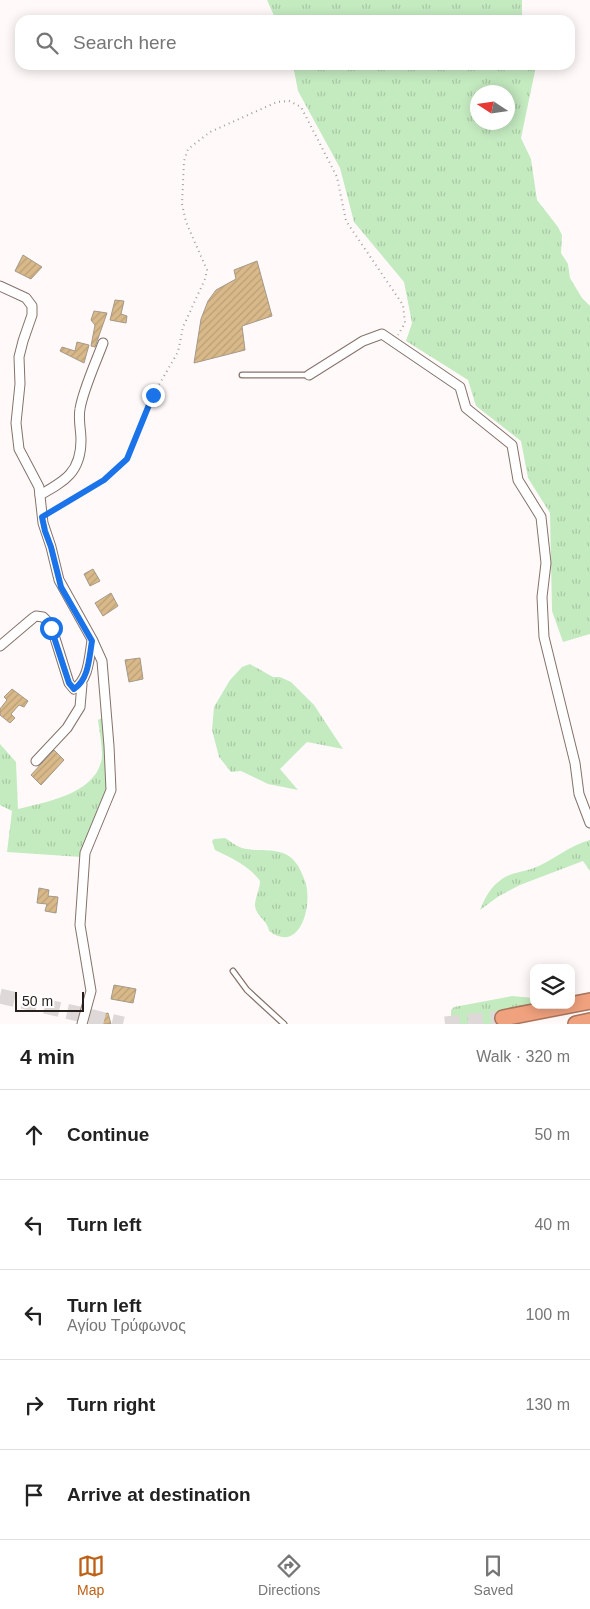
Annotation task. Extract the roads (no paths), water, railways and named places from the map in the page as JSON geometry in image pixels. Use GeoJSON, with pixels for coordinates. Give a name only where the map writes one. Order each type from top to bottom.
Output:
{"type":"FeatureCollection","features":[{"type":"Feature","properties":{"kind":"highway"},"geometry":{"type":"LineString","coordinates":[[503,1018],[590,1001]]}},
{"type":"Feature","properties":{"kind":"highway"},"geometry":{"type":"LineString","coordinates":[[576,1024],[590,1021]]}},
{"type":"Feature","properties":{"kind":"street"},"geometry":{"type":"LineString","coordinates":[[0,286],[26,298],[32,306],[32,316],[24,335],[19,357],[20,384],[16,429],[20,452],[35,477],[40,495],[45,531],[61,587],[102,661],[109,746],[110,790],[85,853],[80,925],[91,991],[82,1024]]}},
{"type":"Feature","properties":{"kind":"street"},"geometry":{"type":"LineString","coordinates":[[309,375],[363,341],[382,334],[460,386],[466,408],[512,445],[518,480],[541,517],[546,564],[542,598],[544,637],[575,763],[579,794],[590,823]]}},
{"type":"Feature","properties":{"kind":"street"},"geometry":{"type":"LineString","coordinates":[[40,495],[61,483],[69,476],[76,465],[81,443],[79,411],[103,343]]}},
{"type":"Feature","properties":{"kind":"street"},"geometry":{"type":"LineString","coordinates":[[0,646],[32,618],[43,617],[48,622],[54,635],[69,683],[74,689],[82,684]]}},
{"type":"Feature","properties":{"kind":"street"},"geometry":{"type":"LineString","coordinates":[[36,761],[68,728],[80,707],[82,684],[92,641]]}},
{"type":"Feature","properties":{"kind":"lane"},"geometry":{"type":"LineString","coordinates":[[242,375],[309,375]]}},
{"type":"Feature","properties":{"kind":"lane"},"geometry":{"type":"LineString","coordinates":[[233,971],[247,990],[284,1024]]}},
{"type":"Feature","properties":{"kind":"tunnel"},"geometry":{"type":"LineString","coordinates":[[0,996],[123,1024]]}},
{"type":"Feature","properties":{"kind":"tunnel"},"geometry":{"type":"LineString","coordinates":[[445,1024],[503,1018]]}}]}
